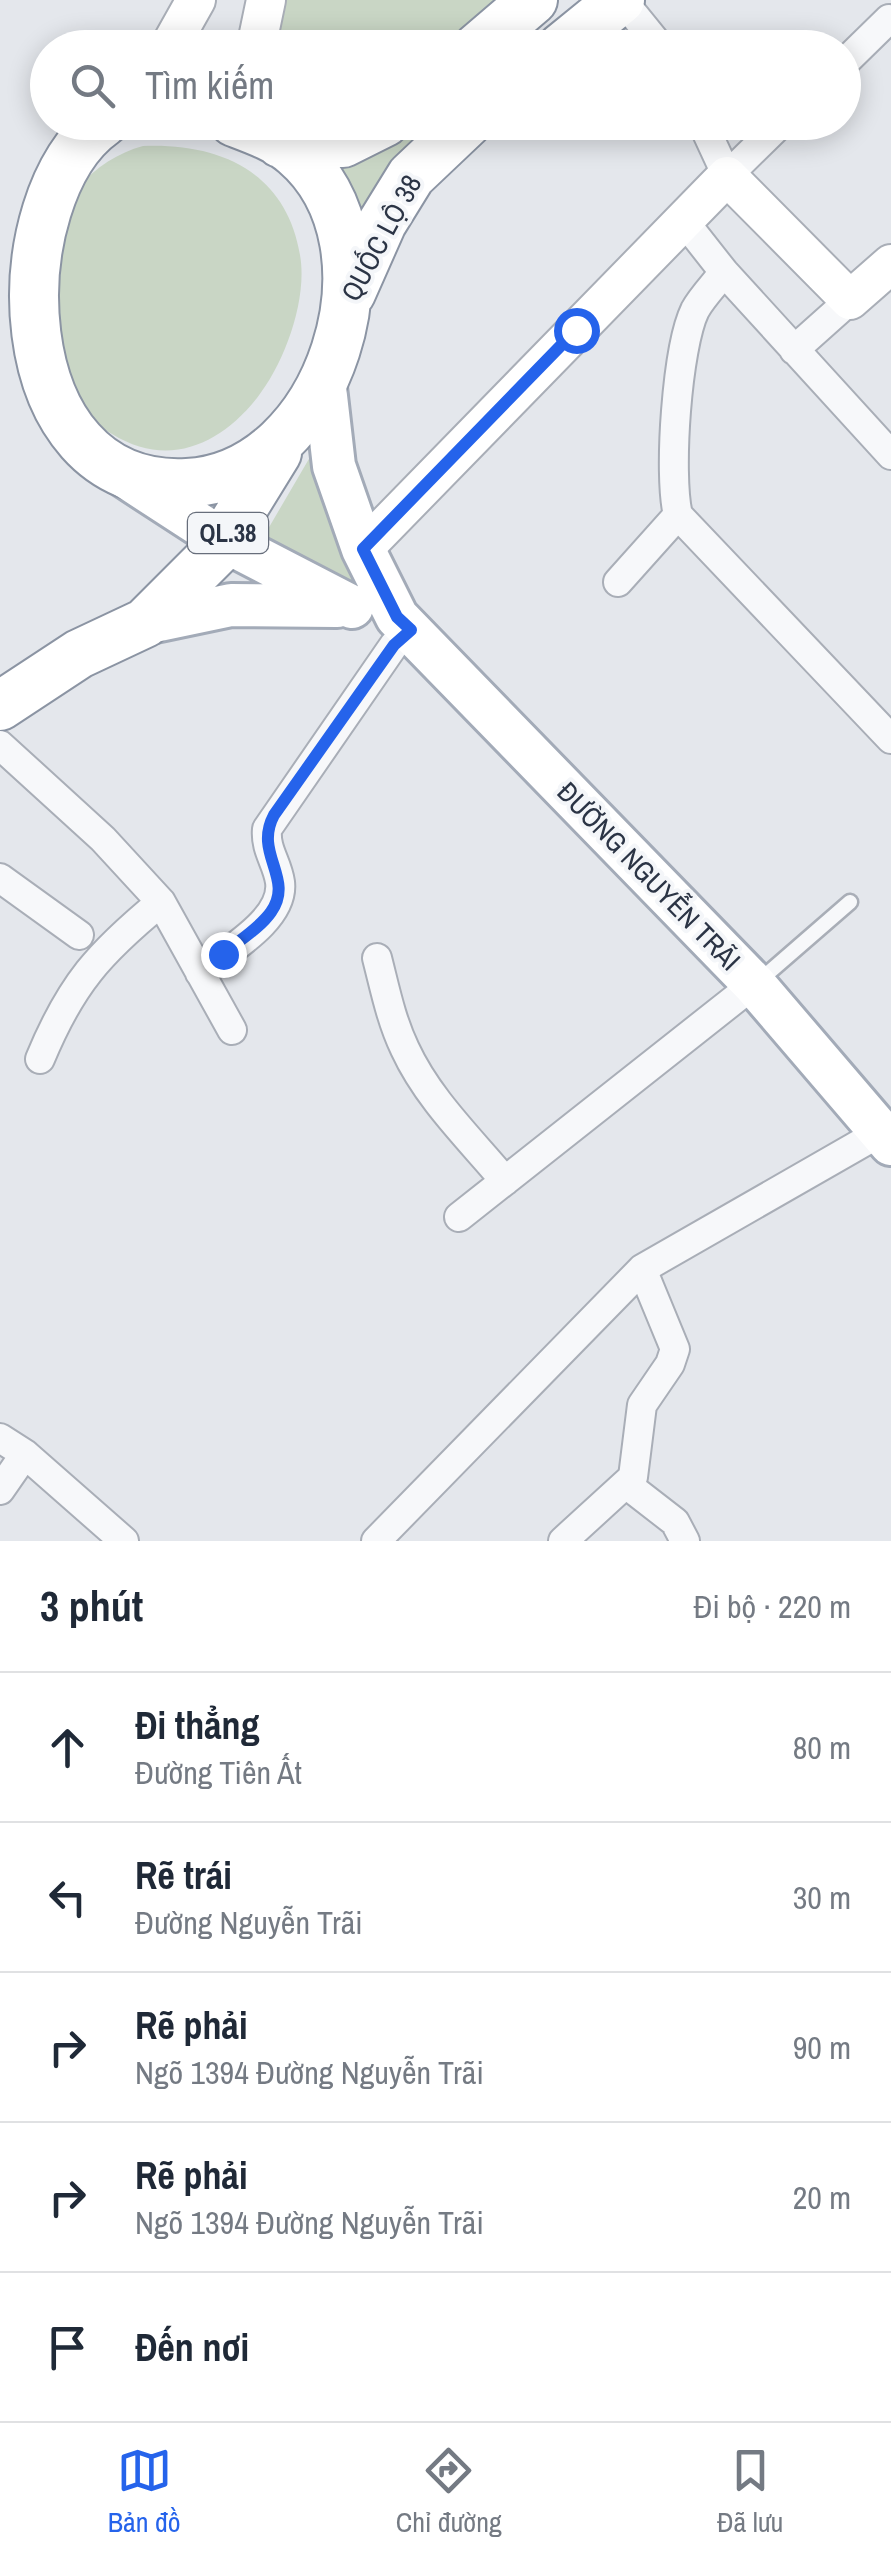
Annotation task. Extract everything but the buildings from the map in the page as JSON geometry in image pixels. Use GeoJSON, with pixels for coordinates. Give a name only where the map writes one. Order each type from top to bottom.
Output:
{"type":"FeatureCollection","features":[{"type":"Feature","properties":{"kind":"highway"},"geometry":{"type":"LineString","coordinates":[[498,30],[533,0]]}},
{"type":"Feature","properties":{"kind":"highway"},"geometry":{"type":"LineString","coordinates":[[584,30],[621,0]]}},
{"type":"Feature","properties":{"kind":"highway"},"geometry":{"type":"LineString","coordinates":[[0,207],[80,140]]}},
{"type":"Feature","properties":{"kind":"highway"},"geometry":{"type":"LineString","coordinates":[[82,140],[34,187],[17,228],[9,290],[14,345],[31,394],[54,431],[76,450],[120,473],[178,483],[220,479],[258,462],[292,429],[324,379],[341,314],[346,254],[340,224],[317,179],[270,140]]}},
{"type":"Feature","properties":{"kind":"highway"},"geometry":{"type":"LineString","coordinates":[[319,140],[343,144],[350,140]]}},
{"type":"Feature","properties":{"kind":"highway","name":"QUỐC LỘ 38"},"geometry":{"type":"LineString","coordinates":[[341,314],[382,223],[411,176],[449,140]]}},
{"type":"Feature","properties":{"kind":"highway","name":"QL.38"},"geometry":{"type":"LineString","coordinates":[[0,706],[78,654],[145,622],[223,540],[292,429]]}},
{"type":"Feature","properties":{"kind":"main road","name":"ĐƯỜNG NGUYỄN TRÃI"},"geometry":{"type":"LineString","coordinates":[[324,379],[334,466],[363,549],[404,623],[754,984],[886,1138]]}},
{"type":"Feature","properties":{"kind":"main road"},"geometry":{"type":"LineString","coordinates":[[120,473],[223,540],[352,608],[404,623]]}},
{"type":"Feature","properties":{"kind":"main road"},"geometry":{"type":"LineString","coordinates":[[145,622],[231,605],[352,608]]}},
{"type":"Feature","properties":{"kind":"street"},"geometry":{"type":"LineString","coordinates":[[178,30],[196,0]]}},
{"type":"Feature","properties":{"kind":"street"},"geometry":{"type":"LineString","coordinates":[[260,30],[266,0]]}},
{"type":"Feature","properties":{"kind":"street"},"geometry":{"type":"LineString","coordinates":[[621,0],[646,30]]}},
{"type":"Feature","properties":{"kind":"street"},"geometry":{"type":"LineString","coordinates":[[861,46],[889,19]]}},
{"type":"Feature","properties":{"kind":"street"},"geometry":{"type":"LineString","coordinates":[[710,140],[727,176],[850,300]]}},
{"type":"Feature","properties":{"kind":"street"},"geometry":{"type":"LineString","coordinates":[[363,549],[764,140]]}},
{"type":"Feature","properties":{"kind":"street"},"geometry":{"type":"LineString","coordinates":[[682,220],[724,272],[891,454]]}},
{"type":"Feature","properties":{"kind":"street"},"geometry":{"type":"LineString","coordinates":[[794,350],[891,264]]}},
{"type":"Feature","properties":{"kind":"street"},"geometry":{"type":"LineString","coordinates":[[724,272],[695,311],[684,360],[672,465],[678,514],[891,738]]}},
{"type":"Feature","properties":{"kind":"street"},"geometry":{"type":"LineString","coordinates":[[618,582],[678,514]]}},
{"type":"Feature","properties":{"kind":"street"},"geometry":{"type":"LineString","coordinates":[[200,973],[270,915],[278,900],[280,882],[266,844],[267,829],[394,645],[404,623]]}},
{"type":"Feature","properties":{"kind":"street"},"geometry":{"type":"LineString","coordinates":[[0,744],[103,839],[161,902],[232,1030]]}},
{"type":"Feature","properties":{"kind":"street"},"geometry":{"type":"LineString","coordinates":[[0,878],[79,935]]}},
{"type":"Feature","properties":{"kind":"street"},"geometry":{"type":"LineString","coordinates":[[40,1060],[62,1006],[106,948],[161,902]]}},
{"type":"Feature","properties":{"kind":"street"},"geometry":{"type":"LineString","coordinates":[[377,958],[394,1022],[412,1065],[428,1090],[505,1181]]}},
{"type":"Feature","properties":{"kind":"street"},"geometry":{"type":"LineString","coordinates":[[460,1217],[754,984]]}},
{"type":"Feature","properties":{"kind":"street"},"geometry":{"type":"LineString","coordinates":[[376,1541],[642,1269],[886,1138]]}},
{"type":"Feature","properties":{"kind":"street"},"geometry":{"type":"LineString","coordinates":[[562,1541],[626,1484],[638,1458],[642,1404],[676,1349],[642,1269]]}},
{"type":"Feature","properties":{"kind":"street"},"geometry":{"type":"LineString","coordinates":[[0,1438],[25,1454],[124,1541]]}},
{"type":"Feature","properties":{"kind":"street"},"geometry":{"type":"LineString","coordinates":[[0,1490],[25,1454]]}},
{"type":"Feature","properties":{"kind":"street"},"geometry":{"type":"LineString","coordinates":[[626,1484],[675,1522],[685,1541]]}},
{"type":"Feature","properties":{"kind":"lane"},"geometry":{"type":"LineString","coordinates":[[754,984],[850,902]]}},
{"type":"Feature","properties":{"kind":"green space"},"geometry":{"type":"Polygon","coordinates":[[[279,0],[515,0],[477,30],[273,30],[279,0]]]}},
{"type":"Feature","properties":{"kind":"green space"},"geometry":{"type":"Polygon","coordinates":[[[393,140],[427,140],[357,217],[336,170],[368,159],[393,140]]]}},
{"type":"Feature","properties":{"kind":"green space"},"geometry":{"type":"Polygon","coordinates":[[[143,146],[171,146],[222,157],[264,183],[280,202],[292,226],[302,273],[292,331],[257,398],[226,429],[191,447],[172,450],[132,444],[85,416],[43,307],[40,289],[46,242],[68,200],[101,166],[143,146]]]}},
{"type":"Feature","properties":{"kind":"green space"},"geometry":{"type":"Polygon","coordinates":[[[313,452],[369,591],[261,541],[313,452]]]}},
{"type":"Feature","properties":{"kind":"route"},"geometry":{"type":"LineString","coordinates":[[223,954],[270,915],[278,900],[280,882],[266,844],[267,829],[274,815],[394,645],[411,630],[397,617],[363,549],[576,330]]}}]}
